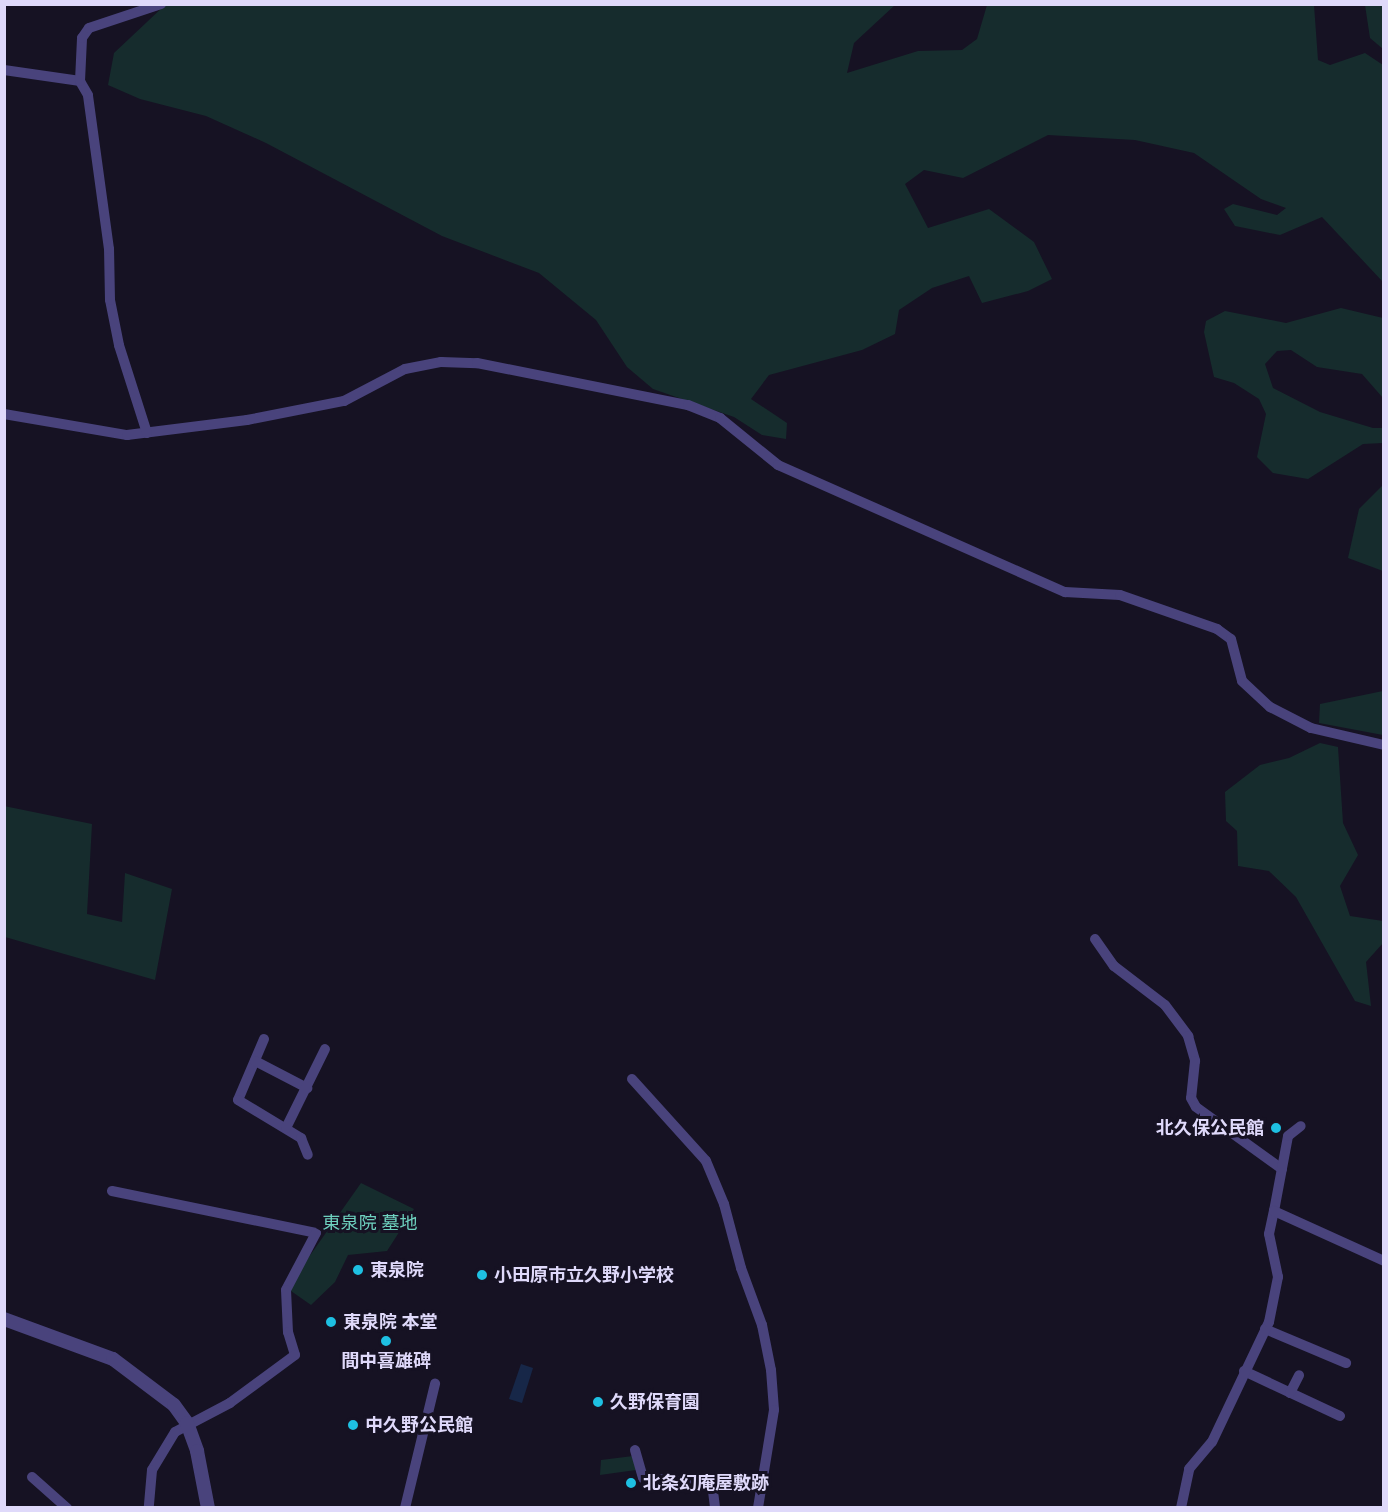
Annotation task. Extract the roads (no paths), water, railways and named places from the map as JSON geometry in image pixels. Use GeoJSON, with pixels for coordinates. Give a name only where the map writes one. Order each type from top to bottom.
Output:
{"type":"FeatureCollection","features":[{"type":"Feature","properties":{"kind":"street"},"geometry":{"type":"LineString","coordinates":[[147,433],[119,345],[110,300],[109,249],[88,95],[80,81],[82,38],[89,28],[161,4]]}},
{"type":"Feature","properties":{"kind":"street"},"geometry":{"type":"LineString","coordinates":[[4,70],[80,81]]}},
{"type":"Feature","properties":{"kind":"street"},"geometry":{"type":"LineString","coordinates":[[4,414],[127,435],[147,433],[247,420],[344,400],[405,369],[441,362],[477,363],[688,405],[720,418],[777,465],[1065,592],[1120,595],[1217,629],[1231,639],[1242,681],[1270,707],[1311,728],[1383,745]]}},
{"type":"Feature","properties":{"kind":"street"},"geometry":{"type":"LineString","coordinates":[[1095,939],[1114,966],[1165,1005],[1188,1035],[1195,1061],[1191,1098],[1196,1107],[1282,1170]]}},
{"type":"Feature","properties":{"kind":"street"},"geometry":{"type":"LineString","coordinates":[[264,1039],[238,1100],[301,1138],[308,1155]]}},
{"type":"Feature","properties":{"kind":"street"},"geometry":{"type":"LineString","coordinates":[[285,1128],[325,1049]]}},
{"type":"Feature","properties":{"kind":"street"},"geometry":{"type":"LineString","coordinates":[[255,1061],[307,1088]]}},
{"type":"Feature","properties":{"kind":"street"},"geometry":{"type":"LineString","coordinates":[[632,1079],[706,1161],[724,1204],[741,1268],[762,1325],[774,1410],[758,1508]]}},
{"type":"Feature","properties":{"kind":"street"},"geometry":{"type":"LineString","coordinates":[[1181,1508],[1189,1469],[1212,1442],[1265,1329],[1278,1277],[1269,1234],[1288,1136],[1301,1126]]}},
{"type":"Feature","properties":{"kind":"street"},"geometry":{"type":"LineString","coordinates":[[112,1191],[315,1233],[286,1290],[288,1332],[295,1355],[230,1403],[187,1423],[175,1432],[152,1470],[148,1508]]}},
{"type":"Feature","properties":{"kind":"street"},"geometry":{"type":"LineString","coordinates":[[1274,1211],[1383,1262]]}},
{"type":"Feature","properties":{"kind":"street"},"geometry":{"type":"LineString","coordinates":[[4,1320],[113,1359],[174,1405],[187,1423],[197,1451],[208,1508]]}},
{"type":"Feature","properties":{"kind":"street"},"geometry":{"type":"LineString","coordinates":[[1265,1329],[1346,1364]]}},
{"type":"Feature","properties":{"kind":"street"},"geometry":{"type":"LineString","coordinates":[[1244,1371],[1340,1416]]}},
{"type":"Feature","properties":{"kind":"street"},"geometry":{"type":"LineString","coordinates":[[1290,1393],[1299,1375]]}},
{"type":"Feature","properties":{"kind":"street"},"geometry":{"type":"LineString","coordinates":[[405,1508],[435,1384]]}},
{"type":"Feature","properties":{"kind":"street"},"geometry":{"type":"LineString","coordinates":[[635,1450],[642,1478],[712,1483],[715,1508]]}},
{"type":"Feature","properties":{"kind":"street"},"geometry":{"type":"LineString","coordinates":[[32,1477],[67,1508]]}},
{"type":"Feature","properties":{"kind":"water"},"geometry":{"type":"Polygon","coordinates":[[[521,1364],[533,1368],[522,1403],[509,1399],[521,1364]]]}},
{"type":"Feature","properties":{"kind":"place","name":"北久保公民館"},"geometry":{"type":"Point","coordinates":[1276,1128]}},
{"type":"Feature","properties":{"kind":"place","name":"東泉院"},"geometry":{"type":"Point","coordinates":[358,1270]}},
{"type":"Feature","properties":{"kind":"place","name":"小田原市立久野小学校"},"geometry":{"type":"Point","coordinates":[482,1275]}},
{"type":"Feature","properties":{"kind":"place","name":"東泉院 本堂"},"geometry":{"type":"Point","coordinates":[331,1322]}},
{"type":"Feature","properties":{"kind":"place","name":"間中喜雄碑"},"geometry":{"type":"Point","coordinates":[386,1341]}},
{"type":"Feature","properties":{"kind":"place","name":"久野保育園"},"geometry":{"type":"Point","coordinates":[598,1402]}},
{"type":"Feature","properties":{"kind":"place","name":"中久野公民館"},"geometry":{"type":"Point","coordinates":[353,1425]}},
{"type":"Feature","properties":{"kind":"place","name":"北条幻庵屋敷跡"},"geometry":{"type":"Point","coordinates":[631,1483]}},
{"type":"Feature","properties":{"kind":"park label","name":"東泉院 墓地"},"geometry":{"type":"Point","coordinates":[370,1223]}}]}
